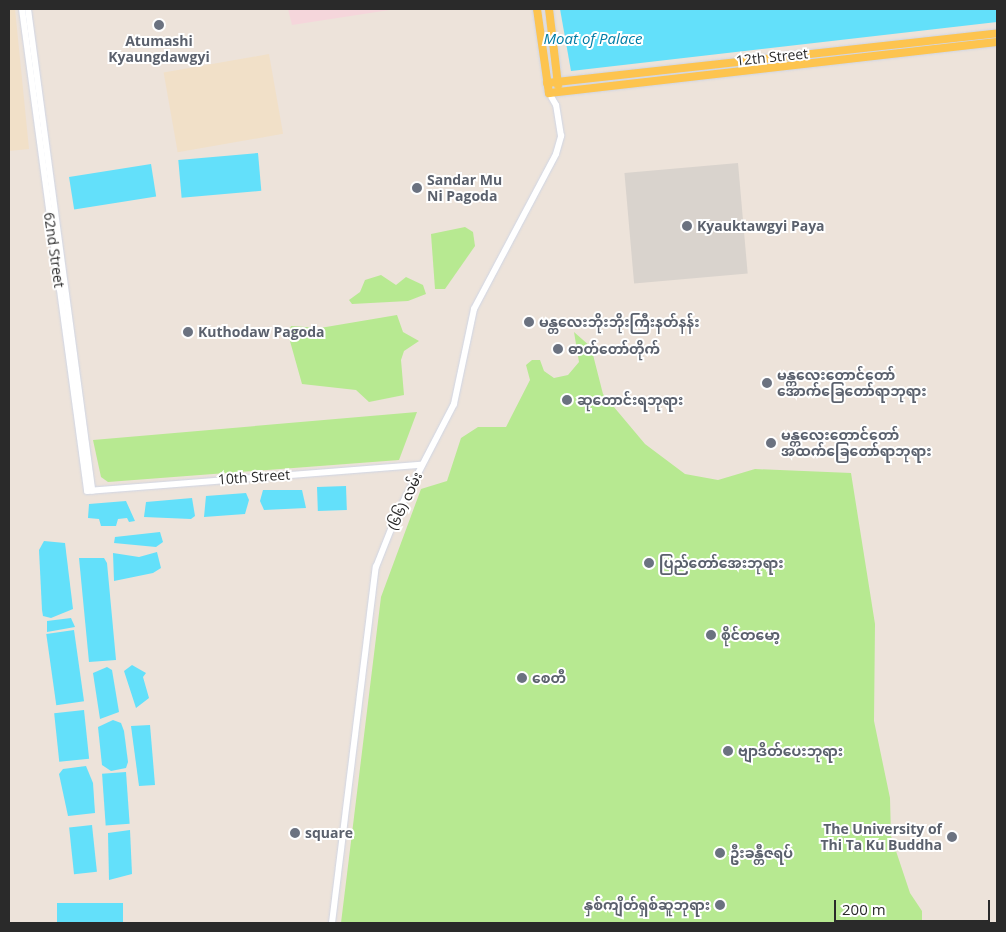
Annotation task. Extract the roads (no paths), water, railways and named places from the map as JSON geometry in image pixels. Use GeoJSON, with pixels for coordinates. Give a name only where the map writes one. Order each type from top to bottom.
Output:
{"type":"FeatureCollection","features":[{"type":"Feature","properties":{"kind":"main road","name":"62nd Street"},"geometry":{"type":"LineString","coordinates":[[22,9],[70,344]]}},
{"type":"Feature","properties":{"kind":"main road","name":"62nd Street"},"geometry":{"type":"LineString","coordinates":[[28,9],[90,491]]}},
{"type":"Feature","properties":{"kind":"main road","name":"(၆၆) လမ်း"},"geometry":{"type":"LineString","coordinates":[[332,923],[371,592],[382,551],[456,398],[465,337],[474,310],[556,154],[561,136],[556,105],[549,93],[547,83],[537,9]]}},
{"type":"Feature","properties":{"kind":"main road","name":"(၆၆) လမ်း"},"geometry":{"type":"LineString","coordinates":[[549,9],[559,92],[556,105]]}},
{"type":"Feature","properties":{"kind":"main road","name":"12th Street"},"geometry":{"type":"LineString","coordinates":[[547,83],[997,33]]}},
{"type":"Feature","properties":{"kind":"main road","name":"12th Street"},"geometry":{"type":"LineString","coordinates":[[549,93],[997,42]]}},
{"type":"Feature","properties":{"kind":"main road","name":"10th Street"},"geometry":{"type":"LineString","coordinates":[[90,491],[422,465]]}},
{"type":"Feature","properties":{"kind":"water","name":"Moat of Palace"},"geometry":{"type":"Polygon","coordinates":[[[560,9],[997,9],[997,22],[571,71],[560,9]]]}},
{"type":"Feature","properties":{"kind":"water"},"geometry":{"type":"Polygon","coordinates":[[[258,153],[261,191],[182,198],[178,160],[258,153]]]}},
{"type":"Feature","properties":{"kind":"water"},"geometry":{"type":"Polygon","coordinates":[[[151,164],[156,197],[74,210],[69,177],[151,164]]]}},
{"type":"Feature","properties":{"kind":"water"},"geometry":{"type":"Polygon","coordinates":[[[346,486],[347,510],[318,511],[317,487],[346,486]]]}},
{"type":"Feature","properties":{"kind":"water"},"geometry":{"type":"Polygon","coordinates":[[[263,490],[302,490],[306,508],[264,510],[260,501],[263,490]]]}},
{"type":"Feature","properties":{"kind":"water"},"geometry":{"type":"Polygon","coordinates":[[[246,493],[249,500],[245,514],[204,517],[206,496],[246,493]]]}},
{"type":"Feature","properties":{"kind":"water"},"geometry":{"type":"Polygon","coordinates":[[[192,498],[195,516],[191,519],[144,517],[146,502],[192,498]]]}},
{"type":"Feature","properties":{"kind":"water"},"geometry":{"type":"Polygon","coordinates":[[[126,501],[135,521],[129,522],[127,518],[118,519],[116,526],[101,526],[99,519],[88,518],[89,504],[126,501]]]}},
{"type":"Feature","properties":{"kind":"water"},"geometry":{"type":"Polygon","coordinates":[[[160,532],[163,542],[156,547],[114,543],[115,537],[160,532]]]}},
{"type":"Feature","properties":{"kind":"water"},"geometry":{"type":"Polygon","coordinates":[[[44,541],[65,543],[73,609],[51,618],[43,616],[42,610],[39,550],[44,541]]]}},
{"type":"Feature","properties":{"kind":"water"},"geometry":{"type":"Polygon","coordinates":[[[157,552],[161,568],[153,573],[114,581],[113,553],[139,557],[157,552]]]}},
{"type":"Feature","properties":{"kind":"water"},"geometry":{"type":"Polygon","coordinates":[[[79,558],[104,558],[107,563],[116,660],[89,662],[79,558]]]}},
{"type":"Feature","properties":{"kind":"water"},"geometry":{"type":"Polygon","coordinates":[[[71,618],[75,627],[47,632],[47,621],[71,618]]]}},
{"type":"Feature","properties":{"kind":"water"},"geometry":{"type":"Polygon","coordinates":[[[74,630],[84,701],[56,705],[46,634],[74,630]]]}},
{"type":"Feature","properties":{"kind":"water"},"geometry":{"type":"Polygon","coordinates":[[[132,665],[146,673],[143,677],[149,698],[136,708],[124,671],[132,665]]]}},
{"type":"Feature","properties":{"kind":"water"},"geometry":{"type":"Polygon","coordinates":[[[107,667],[112,670],[119,712],[100,719],[93,673],[107,667]]]}},
{"type":"Feature","properties":{"kind":"water"},"geometry":{"type":"Polygon","coordinates":[[[84,710],[89,759],[59,762],[54,713],[84,710]]]}},
{"type":"Feature","properties":{"kind":"water"},"geometry":{"type":"Polygon","coordinates":[[[113,720],[121,723],[124,731],[128,762],[126,768],[111,771],[102,765],[98,727],[113,720]]]}},
{"type":"Feature","properties":{"kind":"water"},"geometry":{"type":"Polygon","coordinates":[[[150,725],[155,785],[139,786],[131,726],[150,725]]]}},
{"type":"Feature","properties":{"kind":"water"},"geometry":{"type":"Polygon","coordinates":[[[86,766],[93,783],[95,813],[68,816],[59,774],[63,769],[86,766]]]}},
{"type":"Feature","properties":{"kind":"water"},"geometry":{"type":"Polygon","coordinates":[[[126,772],[130,824],[106,826],[102,774],[126,772]]]}},
{"type":"Feature","properties":{"kind":"water"},"geometry":{"type":"Polygon","coordinates":[[[92,825],[97,872],[74,874],[69,827],[92,825]]]}},
{"type":"Feature","properties":{"kind":"water"},"geometry":{"type":"Polygon","coordinates":[[[130,830],[132,874],[109,880],[108,833],[130,830]]]}},
{"type":"Feature","properties":{"kind":"water"},"geometry":{"type":"Polygon","coordinates":[[[57,903],[123,903],[123,923],[57,923],[57,903]]]}},
{"type":"Feature","properties":{"kind":"place","name":"Atumashi Kyaungdawgyi"},"geometry":{"type":"Point","coordinates":[159,25]}},
{"type":"Feature","properties":{"kind":"place","name":"Sandar Mu Ni Pagoda"},"geometry":{"type":"Point","coordinates":[417,188]}},
{"type":"Feature","properties":{"kind":"place","name":"Kyauktawgyi Paya"},"geometry":{"type":"Point","coordinates":[687,226]}},
{"type":"Feature","properties":{"kind":"place","name":"မန္တလေးဘိုးဘိုးကြီးနတ်နန်း"},"geometry":{"type":"Point","coordinates":[529,322]}},
{"type":"Feature","properties":{"kind":"place","name":"Kuthodaw Pagoda"},"geometry":{"type":"Point","coordinates":[188,332]}},
{"type":"Feature","properties":{"kind":"place","name":"ဓာတ်တော်တိုက်"},"geometry":{"type":"Point","coordinates":[558,349]}},
{"type":"Feature","properties":{"kind":"place","name":"မန္တ‌လေးတောင်တော် အောက်ခြေတော်ရာဘုရား‌"},"geometry":{"type":"Point","coordinates":[767,383]}},
{"type":"Feature","properties":{"kind":"place","name":"ဆုတောင်းရဘုရား"},"geometry":{"type":"Point","coordinates":[567,400]}},
{"type":"Feature","properties":{"kind":"place","name":"မန္တ‌လေးတောင်တော် အထက်ခြေတော်ရာဘုရား‌"},"geometry":{"type":"Point","coordinates":[771,443]}},
{"type":"Feature","properties":{"kind":"place","name":"ပြည်တော်အေးဘုရား"},"geometry":{"type":"Point","coordinates":[649,563]}},
{"type":"Feature","properties":{"kind":"place","name":"စိုင်တမော့"},"geometry":{"type":"Point","coordinates":[711,635]}},
{"type":"Feature","properties":{"kind":"place","name":"စေတီ"},"geometry":{"type":"Point","coordinates":[522,678]}},
{"type":"Feature","properties":{"kind":"place","name":"ဗျာဒိတ်ပေးဘုရား"},"geometry":{"type":"Point","coordinates":[728,751]}},
{"type":"Feature","properties":{"kind":"place","name":"square"},"geometry":{"type":"Point","coordinates":[295,833]}},
{"type":"Feature","properties":{"kind":"place","name":"The University of Thi Ta Ku Buddha"},"geometry":{"type":"Point","coordinates":[952,837]}},
{"type":"Feature","properties":{"kind":"place","name":"ဦးခန္တီဇရပ်"},"geometry":{"type":"Point","coordinates":[720,853]}},
{"type":"Feature","properties":{"kind":"place","name":"နှစ်ကျိတ်ရှစ်ဆူဘုရား"},"geometry":{"type":"Point","coordinates":[720,905]}}]}
